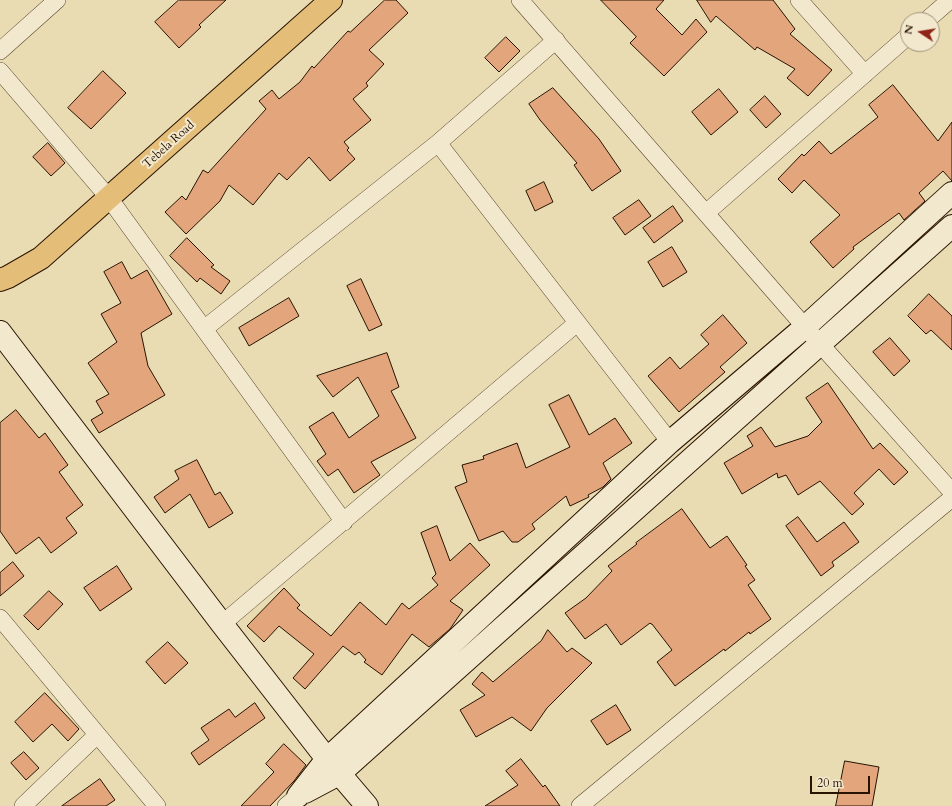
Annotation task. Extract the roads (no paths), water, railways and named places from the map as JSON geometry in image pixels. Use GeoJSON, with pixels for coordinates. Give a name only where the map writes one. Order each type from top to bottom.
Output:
{"type":"FeatureCollection","features":[{"type":"Feature","properties":{"kind":"main road","name":"Tebela Road"},"geometry":{"type":"LineString","coordinates":[[0,280],[42,258],[331,0]]}},
{"type":"Feature","properties":{"kind":"street"},"geometry":{"type":"LineString","coordinates":[[0,51],[56,0]]}},
{"type":"Feature","properties":{"kind":"street"},"geometry":{"type":"LineString","coordinates":[[520,0],[805,327],[952,492]]}},
{"type":"Feature","properties":{"kind":"street"},"geometry":{"type":"LineString","coordinates":[[799,0],[865,74]]}},
{"type":"Feature","properties":{"kind":"street"},"geometry":{"type":"LineString","coordinates":[[936,12],[950,0]]}},
{"type":"Feature","properties":{"kind":"street"},"geometry":{"type":"LineString","coordinates":[[204,329],[438,143],[556,40]]}},
{"type":"Feature","properties":{"kind":"street"},"geometry":{"type":"LineString","coordinates":[[706,213],[900,43]]}},
{"type":"Feature","properties":{"kind":"street"},"geometry":{"type":"LineString","coordinates":[[0,71],[109,198],[344,522]]}},
{"type":"Feature","properties":{"kind":"street"},"geometry":{"type":"LineString","coordinates":[[438,143],[670,442]]}},
{"type":"Feature","properties":{"kind":"street"},"geometry":{"type":"LineString","coordinates":[[333,767],[670,442],[805,327],[952,193]]}},
{"type":"Feature","properties":{"kind":"street"},"geometry":{"type":"LineString","coordinates":[[292,801],[820,344],[952,226]]}},
{"type":"Feature","properties":{"kind":"street"},"geometry":{"type":"LineString","coordinates":[[222,624],[577,323]]}},
{"type":"Feature","properties":{"kind":"street"},"geometry":{"type":"LineString","coordinates":[[0,332],[222,624],[333,767],[367,806]]}},
{"type":"Feature","properties":{"kind":"street"},"geometry":{"type":"LineString","coordinates":[[580,806],[952,498]]}},
{"type":"Feature","properties":{"kind":"street"},"geometry":{"type":"LineString","coordinates":[[0,618],[157,806]]}},
{"type":"Feature","properties":{"kind":"street"},"geometry":{"type":"LineString","coordinates":[[23,806],[97,735]]}}]}
